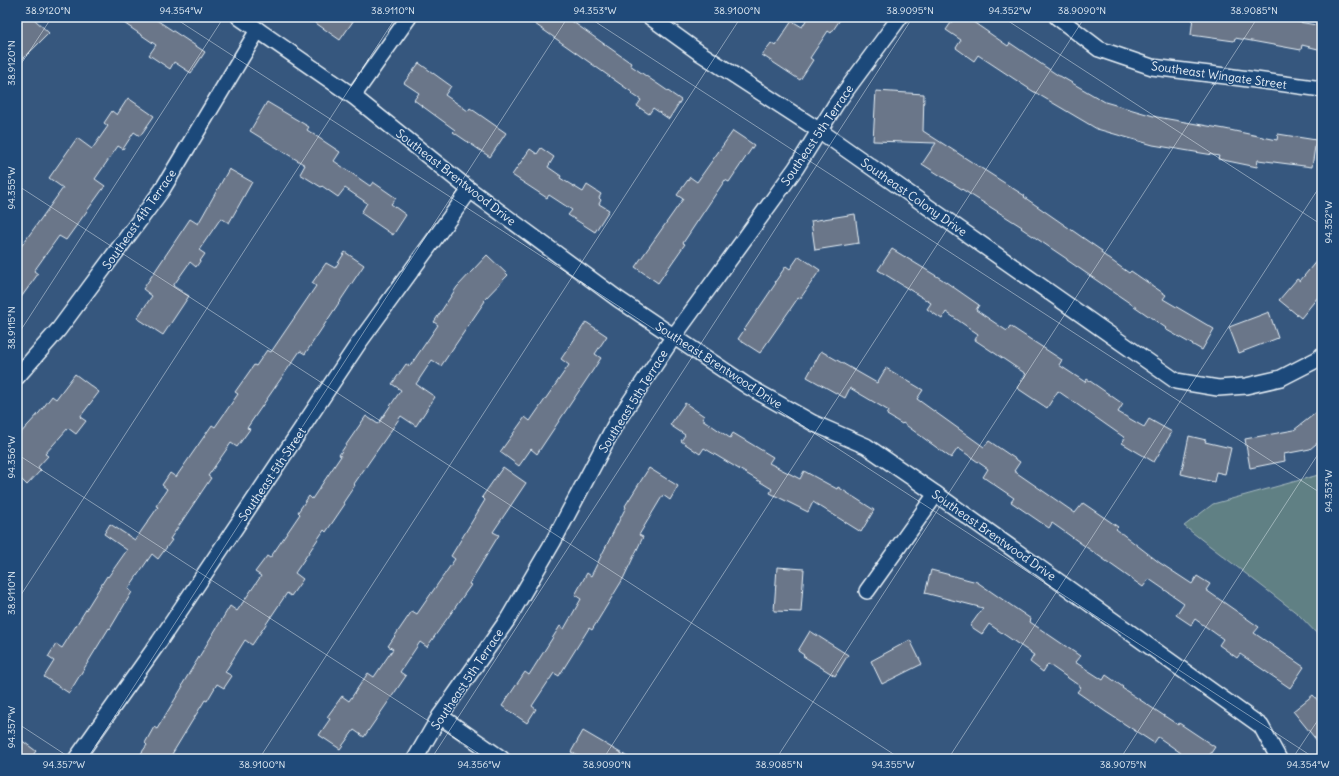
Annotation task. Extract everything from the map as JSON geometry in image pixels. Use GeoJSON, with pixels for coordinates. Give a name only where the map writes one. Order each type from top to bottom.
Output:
{"type":"FeatureCollection","features":[{"type":"Feature","properties":{"kind":"street","name":"Southeast Brentwood Drive"},"geometry":{"type":"LineString","coordinates":[[239,17],[353,96],[470,190],[618,299],[749,387],[813,423],[866,446],[936,494],[1262,726],[1279,759]]}},
{"type":"Feature","properties":{"kind":"street"},"geometry":{"type":"LineString","coordinates":[[353,96],[408,17]]}},
{"type":"Feature","properties":{"kind":"street","name":"Southeast Colony Drive"},"geometry":{"type":"LineString","coordinates":[[650,17],[697,51],[820,131],[1176,381],[1218,388],[1246,386],[1281,378],[1320,358],[1322,355]]}},
{"type":"Feature","properties":{"kind":"street","name":"Southeast 5th Terrace"},"geometry":{"type":"LineString","coordinates":[[415,759],[440,716],[508,619],[553,542],[616,423],[674,336],[796,168],[836,104],[900,17]]}},
{"type":"Feature","properties":{"kind":"street","name":"Southeast Wingate Street"},"geometry":{"type":"LineString","coordinates":[[1057,17],[1099,49],[1152,67],[1322,89]]}},
{"type":"Feature","properties":{"kind":"street","name":"Southeast 4th Terrace"},"geometry":{"type":"LineString","coordinates":[[17,377],[59,329],[162,190],[258,30]]}},
{"type":"Feature","properties":{"kind":"street","name":"Southeast 5th Street"},"geometry":{"type":"LineString","coordinates":[[76,759],[159,642],[358,344],[470,190]]}},
{"type":"Feature","properties":{"kind":"street"},"geometry":{"type":"LineString","coordinates":[[867,591],[936,494]]}},
{"type":"Feature","properties":{"kind":"street"},"geometry":{"type":"LineString","coordinates":[[440,716],[502,759]]}},
{"type":"Feature","properties":{"kind":"green space"},"geometry":{"type":"Polygon","coordinates":[[[1322,474],[1322,639],[1298,614],[1184,526],[1213,504],[1322,474]]]}},
{"type":"Feature","properties":{"kind":"building"},"geometry":{"type":"Polygon","coordinates":[[[22,17],[32,17],[49,33],[17,65],[17,22],[22,17]]]}},
{"type":"Feature","properties":{"kind":"building"},"geometry":{"type":"Polygon","coordinates":[[[115,17],[152,17],[205,52],[191,73],[174,62],[170,69],[149,55],[156,45],[115,17]]]}},
{"type":"Feature","properties":{"kind":"building"},"geometry":{"type":"Polygon","coordinates":[[[307,17],[356,17],[340,40],[307,17]]]}},
{"type":"Feature","properties":{"kind":"building"},"geometry":{"type":"Polygon","coordinates":[[[525,17],[566,17],[631,63],[630,65],[681,100],[669,119],[653,108],[649,114],[637,106],[641,100],[632,94],[633,93],[525,17]]]}},
{"type":"Feature","properties":{"kind":"building"},"geometry":{"type":"Polygon","coordinates":[[[808,17],[842,17],[831,33],[828,31],[810,58],[813,60],[800,80],[762,55],[771,43],[775,46],[792,21],[802,27],[808,17]]]}},
{"type":"Feature","properties":{"kind":"building"},"geometry":{"type":"Polygon","coordinates":[[[955,17],[966,17],[1008,46],[1010,43],[1059,76],[1105,102],[1157,117],[1277,140],[1278,134],[1316,140],[1312,167],[1258,160],[1257,167],[1218,159],[1219,156],[1153,145],[1097,129],[1031,90],[978,55],[974,61],[956,48],[961,40],[946,30],[955,17]]]}},
{"type":"Feature","properties":{"kind":"building"},"geometry":{"type":"Polygon","coordinates":[[[1193,17],[1270,17],[1322,26],[1322,50],[1302,45],[1301,50],[1235,38],[1234,41],[1191,35],[1193,17]]]}},
{"type":"Feature","properties":{"kind":"building"},"geometry":{"type":"Polygon","coordinates":[[[419,63],[451,86],[445,95],[468,111],[470,108],[506,133],[490,157],[453,132],[455,130],[414,100],[419,93],[404,83],[419,63]]]}},
{"type":"Feature","properties":{"kind":"building"},"geometry":{"type":"Polygon","coordinates":[[[876,91],[924,94],[923,131],[1025,196],[1024,197],[1102,251],[1101,253],[1129,273],[1131,271],[1166,295],[1163,299],[1214,329],[1202,350],[1165,329],[1166,328],[1021,228],[1022,227],[922,164],[936,143],[873,141],[876,91]]]}},
{"type":"Feature","properties":{"kind":"building"},"geometry":{"type":"Polygon","coordinates":[[[128,98],[154,116],[140,136],[134,132],[123,149],[118,146],[95,179],[105,186],[66,240],[59,236],[34,271],[38,274],[17,303],[17,252],[63,188],[49,178],[77,138],[92,149],[108,126],[104,123],[112,111],[117,115],[128,98]]]}},
{"type":"Feature","properties":{"kind":"building"},"geometry":{"type":"Polygon","coordinates":[[[267,102],[309,127],[307,130],[340,152],[334,161],[370,186],[373,182],[396,198],[391,204],[406,215],[393,235],[361,213],[367,203],[345,188],[338,197],[322,186],[321,187],[300,174],[305,165],[250,131],[267,102]]]}},
{"type":"Feature","properties":{"kind":"building"},"geometry":{"type":"Polygon","coordinates":[[[733,131],[754,145],[729,182],[725,180],[683,243],[685,244],[658,283],[635,267],[683,199],[677,195],[690,177],[697,182],[733,131]]]}},
{"type":"Feature","properties":{"kind":"building"},"geometry":{"type":"Polygon","coordinates":[[[541,148],[554,157],[548,167],[561,176],[560,178],[583,192],[587,185],[601,194],[599,204],[609,210],[595,232],[568,215],[572,210],[549,195],[547,198],[512,175],[530,149],[537,154],[541,148]]]}},
{"type":"Feature","properties":{"kind":"building"},"geometry":{"type":"Polygon","coordinates":[[[229,169],[252,182],[229,223],[221,218],[199,250],[205,254],[196,267],[190,262],[173,286],[189,296],[163,335],[137,318],[152,296],[143,289],[190,219],[198,224],[229,169]]]}},
{"type":"Feature","properties":{"kind":"building"},"geometry":{"type":"Polygon","coordinates":[[[855,214],[859,243],[815,250],[811,221],[855,214]]]}},
{"type":"Feature","properties":{"kind":"building"},"geometry":{"type":"Polygon","coordinates":[[[892,249],[943,280],[979,305],[976,310],[1007,331],[1010,326],[1062,360],[1059,365],[1085,382],[1087,379],[1123,404],[1118,412],[1144,427],[1149,419],[1172,432],[1154,462],[1122,443],[1125,438],[1058,391],[1047,408],[1017,388],[1026,374],[975,340],[978,334],[946,312],[942,319],[927,309],[931,303],[878,270],[892,249]]]}},
{"type":"Feature","properties":{"kind":"building"},"geometry":{"type":"Polygon","coordinates":[[[345,252],[364,265],[305,354],[300,351],[247,428],[250,429],[237,447],[231,443],[208,476],[211,478],[170,539],[172,540],[158,559],[152,554],[128,589],[132,592],[69,693],[44,677],[54,661],[48,657],[56,644],[62,648],[107,576],[108,577],[127,550],[104,534],[110,524],[135,540],[158,507],[156,506],[167,489],[162,485],[170,473],[176,477],[212,425],[215,427],[238,394],[235,392],[254,365],[256,366],[267,350],[271,352],[316,286],[312,283],[326,263],[335,268],[345,252]]]}},
{"type":"Feature","properties":{"kind":"building"},"geometry":{"type":"Polygon","coordinates":[[[1322,254],[1322,292],[1301,318],[1279,300],[1297,279],[1300,281],[1322,254]]]}},
{"type":"Feature","properties":{"kind":"building"},"geometry":{"type":"Polygon","coordinates":[[[487,255],[508,275],[484,300],[485,301],[441,366],[432,360],[416,384],[435,397],[416,426],[401,416],[354,484],[355,485],[343,503],[345,504],[326,532],[324,530],[295,573],[303,579],[291,596],[287,593],[252,645],[245,640],[225,672],[232,676],[224,688],[217,684],[207,701],[205,700],[169,759],[137,759],[147,745],[145,743],[154,727],[157,729],[230,606],[237,611],[261,576],[255,572],[267,556],[270,558],[300,514],[298,512],[309,496],[312,499],[341,456],[339,455],[366,416],[378,424],[401,390],[392,384],[406,364],[410,366],[438,325],[434,322],[457,287],[487,255]]]}},
{"type":"Feature","properties":{"kind":"building"},"geometry":{"type":"Polygon","coordinates":[[[799,256],[820,270],[800,299],[798,298],[760,353],[738,339],[786,266],[790,269],[799,256]]]}},
{"type":"Feature","properties":{"kind":"building"},"geometry":{"type":"Polygon","coordinates":[[[1269,312],[1278,338],[1239,353],[1229,327],[1269,312]]]}},
{"type":"Feature","properties":{"kind":"building"},"geometry":{"type":"Polygon","coordinates":[[[586,322],[607,336],[595,354],[601,358],[537,454],[531,449],[519,466],[500,452],[525,417],[530,421],[569,365],[561,359],[586,322]]]}},
{"type":"Feature","properties":{"kind":"building"},"geometry":{"type":"Polygon","coordinates":[[[821,351],[877,383],[886,368],[923,390],[917,399],[984,447],[989,441],[1020,462],[1014,471],[1075,513],[1083,503],[1118,527],[1116,529],[1160,563],[1192,584],[1197,576],[1210,584],[1206,590],[1259,627],[1254,633],[1304,667],[1290,688],[1240,654],[1237,658],[1219,645],[1223,639],[1195,619],[1191,625],[1176,615],[1184,603],[1149,579],[1143,587],[1052,523],[1049,528],[1011,502],[1014,498],[983,477],[988,469],[958,448],[951,458],[903,423],[902,424],[887,415],[889,411],[850,388],[845,398],[807,377],[821,351]]]}},
{"type":"Feature","properties":{"kind":"building"},"geometry":{"type":"Polygon","coordinates":[[[75,374],[99,392],[80,417],[86,421],[76,434],[68,428],[45,454],[48,456],[38,467],[41,470],[27,485],[17,475],[17,437],[52,396],[56,399],[75,374]]]}},
{"type":"Feature","properties":{"kind":"building"},"geometry":{"type":"Polygon","coordinates":[[[685,403],[704,416],[702,419],[730,438],[733,433],[773,457],[769,463],[800,479],[804,471],[837,489],[838,487],[874,510],[861,532],[813,502],[808,512],[770,493],[772,489],[704,448],[700,454],[681,441],[685,435],[670,425],[685,403]]]}},
{"type":"Feature","properties":{"kind":"building"},"geometry":{"type":"Polygon","coordinates":[[[1322,408],[1322,439],[1310,449],[1284,454],[1285,461],[1250,468],[1245,439],[1294,430],[1322,408]]]}},
{"type":"Feature","properties":{"kind":"building"},"geometry":{"type":"Polygon","coordinates":[[[1189,436],[1206,440],[1205,442],[1231,448],[1225,474],[1216,472],[1214,482],[1181,474],[1189,436]]]}},
{"type":"Feature","properties":{"kind":"building"},"geometry":{"type":"Polygon","coordinates":[[[503,467],[526,483],[493,532],[499,535],[469,584],[471,585],[427,647],[420,642],[400,672],[406,676],[364,737],[354,730],[340,749],[319,735],[330,719],[327,717],[342,696],[349,701],[368,673],[374,677],[393,649],[388,646],[412,611],[417,614],[455,559],[451,556],[485,500],[482,497],[503,467]]]}},
{"type":"Feature","properties":{"kind":"building"},"geometry":{"type":"Polygon","coordinates":[[[649,468],[678,486],[670,500],[663,495],[639,535],[643,537],[623,579],[592,630],[589,628],[559,676],[554,673],[532,706],[536,709],[527,723],[502,706],[525,672],[529,675],[560,626],[564,629],[581,599],[575,595],[587,573],[591,576],[626,507],[625,506],[649,468]]]}},
{"type":"Feature","properties":{"kind":"building"},"geometry":{"type":"Polygon","coordinates":[[[777,567],[804,569],[801,612],[774,611],[777,567]]]}},
{"type":"Feature","properties":{"kind":"building"},"geometry":{"type":"Polygon","coordinates":[[[931,570],[977,582],[1031,619],[1030,622],[1080,656],[1075,662],[1103,680],[1106,675],[1123,687],[1122,688],[1178,725],[1179,723],[1215,747],[1207,759],[1177,759],[1181,753],[1158,737],[1154,743],[1106,712],[1077,692],[1081,687],[1048,664],[1043,672],[1030,662],[1034,655],[989,624],[982,634],[970,626],[983,608],[925,593],[931,570]]]}},
{"type":"Feature","properties":{"kind":"building"},"geometry":{"type":"Polygon","coordinates":[[[810,631],[848,655],[835,676],[803,656],[804,655],[798,651],[810,631]]]}},
{"type":"Feature","properties":{"kind":"building"},"geometry":{"type":"Polygon","coordinates":[[[910,640],[922,664],[882,684],[871,661],[910,640]]]}},
{"type":"Feature","properties":{"kind":"building"},"geometry":{"type":"Polygon","coordinates":[[[1313,695],[1322,705],[1322,747],[1293,711],[1313,695]]]}},
{"type":"Feature","properties":{"kind":"building"},"geometry":{"type":"Polygon","coordinates":[[[583,731],[631,759],[584,759],[571,752],[583,731]]]}},
{"type":"Feature","properties":{"kind":"building"},"geometry":{"type":"Polygon","coordinates":[[[17,737],[36,751],[30,759],[17,759],[17,737]]]}}]}
